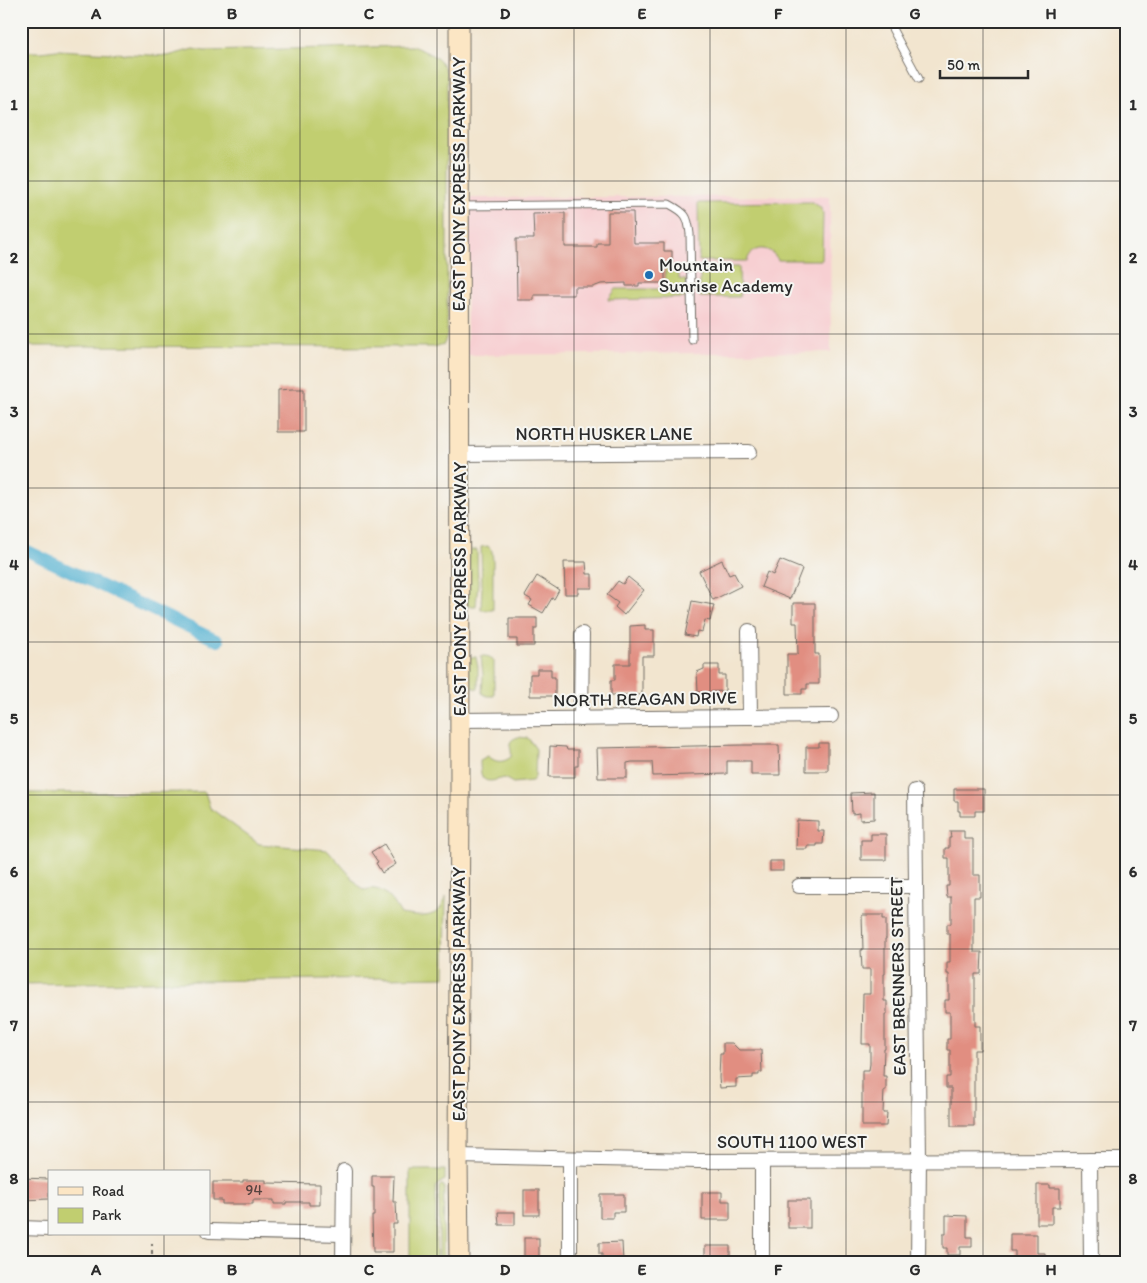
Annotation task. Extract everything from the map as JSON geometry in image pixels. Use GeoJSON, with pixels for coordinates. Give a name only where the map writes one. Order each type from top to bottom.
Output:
{"type":"FeatureCollection","features":[{"type":"Feature","properties":{"kind":"street","name":"EAST PONY EXPRESS PARKWAY"},"geometry":{"type":"LineString","coordinates":[[459,21],[459,1262]]}},
{"type":"Feature","properties":{"kind":"street","name":"NORTH HUSKER LANE"},"geometry":{"type":"LineString","coordinates":[[460,454],[749,452]]}},
{"type":"Feature","properties":{"kind":"street"},"geometry":{"type":"LineString","coordinates":[[750,631],[750,716]]}},
{"type":"Feature","properties":{"kind":"street"},"geometry":{"type":"LineString","coordinates":[[581,719],[582,634]]}},
{"type":"Feature","properties":{"kind":"street","name":"NORTH REAGAN DRIVE"},"geometry":{"type":"LineString","coordinates":[[460,720],[831,716]]}},
{"type":"Feature","properties":{"kind":"street","name":"EAST BRENNERS STREET"},"geometry":{"type":"LineString","coordinates":[[915,791],[919,1160],[918,1262]]}},
{"type":"Feature","properties":{"kind":"street"},"geometry":{"type":"LineString","coordinates":[[799,886],[916,886]]}},
{"type":"Feature","properties":{"kind":"street","name":"SOUTH 1100 WEST"},"geometry":{"type":"LineString","coordinates":[[458,1156],[762,1161],[1126,1160]]}},
{"type":"Feature","properties":{"kind":"street"},"geometry":{"type":"LineString","coordinates":[[570,1159],[570,1262]]}},
{"type":"Feature","properties":{"kind":"street"},"geometry":{"type":"LineString","coordinates":[[1090,1160],[1091,1262]]}},
{"type":"Feature","properties":{"kind":"street"},"geometry":{"type":"LineString","coordinates":[[762,1161],[762,1262]]}},
{"type":"Feature","properties":{"kind":"street"},"geometry":{"type":"LineString","coordinates":[[343,1262],[344,1172]]}},
{"type":"Feature","properties":{"kind":"street"},"geometry":{"type":"LineString","coordinates":[[21,1228],[48,1229]]}},
{"type":"Feature","properties":{"kind":"street"},"geometry":{"type":"LineString","coordinates":[[210,1232],[343,1234]]}},
{"type":"Feature","properties":{"kind":"lane"},"geometry":{"type":"LineString","coordinates":[[888,21],[920,79]]}},
{"type":"Feature","properties":{"kind":"lane"},"geometry":{"type":"LineString","coordinates":[[460,206],[668,204],[678,209],[688,219],[690,234],[692,340]]}},
{"type":"Feature","properties":{"kind":"path"},"geometry":{"type":"LineString","coordinates":[[152,1244],[152,1262]]}},
{"type":"Feature","properties":{"kind":"shaded area","name":"Mountain Sunrise Academy"},"geometry":{"type":"Polygon","coordinates":[[[830,196],[831,352],[467,355],[466,198],[830,196]]]}},
{"type":"Feature","properties":{"kind":"green space"},"geometry":{"type":"Polygon","coordinates":[[[412,46],[438,59],[447,74],[447,335],[444,344],[434,347],[21,346],[21,52],[57,50],[168,56],[193,49],[205,51],[412,46]]]}},
{"type":"Feature","properties":{"kind":"green space"},"geometry":{"type":"Polygon","coordinates":[[[812,202],[820,207],[823,213],[822,260],[778,260],[771,252],[762,249],[753,252],[747,261],[699,261],[698,203],[812,202]]]}},
{"type":"Feature","properties":{"kind":"green space"},"geometry":{"type":"Polygon","coordinates":[[[679,267],[679,279],[686,280],[686,298],[608,300],[616,289],[663,289],[666,284],[665,268],[679,267]]]}},
{"type":"Feature","properties":{"kind":"green space"},"geometry":{"type":"Polygon","coordinates":[[[700,267],[739,267],[740,297],[700,297],[700,267]]]}},
{"type":"Feature","properties":{"kind":"green space"},"geometry":{"type":"Polygon","coordinates":[[[488,546],[492,551],[493,561],[493,610],[481,610],[481,547],[488,546]]]}},
{"type":"Feature","properties":{"kind":"green space"},"geometry":{"type":"Polygon","coordinates":[[[468,550],[477,550],[478,583],[476,606],[467,606],[468,550]]]}},
{"type":"Feature","properties":{"kind":"green space"},"geometry":{"type":"Polygon","coordinates":[[[481,656],[491,658],[494,661],[494,696],[487,696],[482,693],[481,656]]]}},
{"type":"Feature","properties":{"kind":"green space"},"geometry":{"type":"Polygon","coordinates":[[[467,657],[476,657],[478,689],[468,686],[467,657]]]}},
{"type":"Feature","properties":{"kind":"green space"},"geometry":{"type":"Polygon","coordinates":[[[518,737],[528,738],[536,749],[535,777],[532,781],[513,783],[504,778],[492,781],[484,780],[481,773],[480,760],[488,756],[497,761],[508,759],[511,757],[510,743],[518,737]]]}},
{"type":"Feature","properties":{"kind":"green space"},"geometry":{"type":"Polygon","coordinates":[[[205,792],[210,808],[259,844],[328,850],[363,890],[373,889],[384,892],[391,898],[401,914],[420,916],[434,914],[441,908],[446,896],[445,977],[21,984],[21,793],[205,792]]]}},
{"type":"Feature","properties":{"kind":"green space"},"geometry":{"type":"Polygon","coordinates":[[[410,1170],[445,1170],[445,1180],[436,1187],[436,1262],[410,1262],[410,1170]]]}},
{"type":"Feature","properties":{"kind":"green space"},"geometry":{"type":"Polygon","coordinates":[[[441,1185],[444,1186],[443,1262],[439,1262],[439,1187],[441,1185]]]}},
{"type":"Feature","properties":{"kind":"building"},"geometry":{"type":"Polygon","coordinates":[[[608,212],[633,212],[634,243],[664,243],[664,251],[672,251],[672,268],[665,268],[665,283],[639,283],[639,286],[626,286],[626,283],[574,287],[574,295],[534,295],[534,300],[517,300],[516,239],[534,239],[533,214],[565,213],[565,247],[597,247],[597,243],[608,243],[608,212]]]}},
{"type":"Feature","properties":{"kind":"building"},"geometry":{"type":"Polygon","coordinates":[[[304,389],[304,432],[278,432],[278,390],[304,389]]]}},
{"type":"Feature","properties":{"kind":"building"},"geometry":{"type":"Polygon","coordinates":[[[722,560],[729,575],[734,573],[741,586],[713,600],[699,571],[722,560]]]}},
{"type":"Feature","properties":{"kind":"building"},"geometry":{"type":"Polygon","coordinates":[[[780,560],[802,569],[790,599],[761,587],[767,572],[773,575],[780,560]]]}},
{"type":"Feature","properties":{"kind":"building"},"geometry":{"type":"Polygon","coordinates":[[[564,562],[586,562],[587,574],[592,574],[592,588],[578,588],[578,594],[565,594],[564,562]]]}},
{"type":"Feature","properties":{"kind":"building"},"geometry":{"type":"Polygon","coordinates":[[[537,576],[559,590],[543,613],[529,605],[532,600],[525,596],[537,576]]]}},
{"type":"Feature","properties":{"kind":"building"},"geometry":{"type":"Polygon","coordinates":[[[628,577],[644,590],[624,615],[615,607],[618,603],[607,595],[618,581],[623,584],[628,577]]]}},
{"type":"Feature","properties":{"kind":"building"},"geometry":{"type":"Polygon","coordinates":[[[692,601],[714,605],[710,621],[705,620],[702,632],[697,631],[696,637],[685,635],[692,601]]]}},
{"type":"Feature","properties":{"kind":"building"},"geometry":{"type":"Polygon","coordinates":[[[793,603],[815,603],[815,654],[819,654],[819,684],[807,684],[807,689],[802,689],[802,694],[787,694],[787,654],[798,654],[797,623],[793,623],[793,603]]]}},
{"type":"Feature","properties":{"kind":"building"},"geometry":{"type":"Polygon","coordinates":[[[509,618],[537,618],[537,629],[534,629],[534,646],[517,646],[517,639],[509,639],[509,618]]]}},
{"type":"Feature","properties":{"kind":"building"},"geometry":{"type":"Polygon","coordinates":[[[645,625],[645,630],[654,630],[654,656],[642,656],[642,695],[611,695],[611,680],[615,680],[615,664],[630,664],[630,626],[645,625]]]}},
{"type":"Feature","properties":{"kind":"building"},"geometry":{"type":"Polygon","coordinates":[[[704,665],[719,665],[719,675],[725,675],[725,691],[698,692],[697,672],[704,669],[704,665]]]}},
{"type":"Feature","properties":{"kind":"building"},"geometry":{"type":"Polygon","coordinates":[[[537,669],[551,669],[551,677],[555,677],[555,696],[530,696],[530,674],[537,674],[537,669]]]}},
{"type":"Feature","properties":{"kind":"building"},"geometry":{"type":"Polygon","coordinates":[[[819,743],[828,743],[828,771],[806,771],[806,747],[819,747],[819,743]]]}},
{"type":"Feature","properties":{"kind":"building"},"geometry":{"type":"Polygon","coordinates":[[[779,745],[780,775],[751,775],[751,761],[727,761],[727,774],[653,776],[652,762],[632,762],[627,763],[627,778],[598,778],[597,748],[779,745]]]}},
{"type":"Feature","properties":{"kind":"building"},"geometry":{"type":"Polygon","coordinates":[[[550,746],[566,747],[567,750],[578,750],[578,766],[575,766],[575,777],[549,777],[550,746]]]}},
{"type":"Feature","properties":{"kind":"building"},"geometry":{"type":"Polygon","coordinates":[[[954,789],[984,789],[984,811],[975,811],[975,816],[960,816],[958,801],[954,801],[954,789]]]}},
{"type":"Feature","properties":{"kind":"building"},"geometry":{"type":"Polygon","coordinates":[[[874,792],[874,819],[860,820],[860,813],[852,814],[851,793],[874,792]]]}},
{"type":"Feature","properties":{"kind":"building"},"geometry":{"type":"Polygon","coordinates":[[[797,820],[818,821],[818,831],[824,831],[823,844],[807,846],[807,849],[796,849],[797,820]]]}},
{"type":"Feature","properties":{"kind":"building"},"geometry":{"type":"Polygon","coordinates":[[[950,831],[964,831],[964,839],[973,839],[973,875],[980,875],[980,897],[974,897],[974,952],[982,952],[981,974],[975,974],[975,1026],[980,1026],[980,1050],[974,1050],[974,1126],[951,1126],[951,1088],[946,1088],[946,1077],[950,1077],[950,1050],[947,1050],[947,1039],[950,1039],[950,1012],[945,1012],[945,1000],[949,1000],[947,962],[950,962],[950,934],[947,934],[947,924],[951,924],[951,897],[947,897],[946,886],[949,886],[949,858],[945,858],[945,848],[949,848],[950,831]]]}},
{"type":"Feature","properties":{"kind":"building"},"geometry":{"type":"Polygon","coordinates":[[[871,834],[886,834],[886,860],[861,860],[861,840],[871,840],[871,834]]]}},
{"type":"Feature","properties":{"kind":"building"},"geometry":{"type":"Polygon","coordinates":[[[384,844],[396,864],[382,873],[376,863],[378,862],[371,852],[384,844]]]}},
{"type":"Feature","properties":{"kind":"building"},"geometry":{"type":"Polygon","coordinates":[[[770,861],[783,861],[783,871],[770,871],[770,861]]]}},
{"type":"Feature","properties":{"kind":"building"},"geometry":{"type":"Polygon","coordinates":[[[862,915],[883,915],[883,919],[886,919],[884,1001],[887,1001],[887,1014],[885,1014],[883,1076],[886,1076],[886,1090],[884,1090],[883,1113],[887,1113],[886,1126],[862,1126],[862,1070],[869,1070],[870,1064],[870,1044],[862,1044],[863,994],[870,994],[870,969],[862,969],[862,915]]]}},
{"type":"Feature","properties":{"kind":"building"},"geometry":{"type":"Polygon","coordinates":[[[723,1043],[732,1043],[739,1050],[761,1050],[762,1072],[759,1072],[759,1075],[753,1075],[753,1078],[736,1079],[736,1087],[720,1088],[720,1054],[723,1054],[723,1043]]]}},
{"type":"Feature","properties":{"kind":"building"},"geometry":{"type":"Polygon","coordinates":[[[372,1176],[394,1176],[393,1202],[396,1202],[397,1224],[393,1224],[393,1252],[373,1252],[372,1216],[374,1216],[374,1187],[372,1187],[372,1176]]]}},
{"type":"Feature","properties":{"kind":"building"},"geometry":{"type":"Polygon","coordinates":[[[21,1178],[48,1179],[48,1199],[21,1200],[21,1178]]]}},
{"type":"Feature","properties":{"kind":"building"},"geometry":{"type":"Polygon","coordinates":[[[243,1180],[266,1180],[266,1183],[320,1184],[320,1205],[309,1205],[309,1202],[274,1204],[274,1200],[253,1200],[253,1204],[222,1204],[222,1200],[213,1200],[213,1182],[243,1182],[243,1180]]]}},
{"type":"Feature","properties":{"kind":"building"},"geometry":{"type":"Polygon","coordinates":[[[1037,1185],[1050,1185],[1050,1188],[1060,1188],[1060,1207],[1052,1207],[1052,1224],[1037,1224],[1037,1185]]]}},
{"type":"Feature","properties":{"kind":"building"},"geometry":{"type":"Polygon","coordinates":[[[524,1190],[539,1190],[539,1215],[524,1215],[524,1190]]]}},
{"type":"Feature","properties":{"kind":"building"},"geometry":{"type":"Polygon","coordinates":[[[702,1192],[722,1192],[722,1201],[730,1201],[730,1220],[702,1220],[702,1192]]]}},
{"type":"Feature","properties":{"kind":"building"},"geometry":{"type":"Polygon","coordinates":[[[600,1194],[624,1194],[624,1212],[613,1212],[613,1218],[600,1218],[600,1194]]]}},
{"type":"Feature","properties":{"kind":"building"},"geometry":{"type":"Polygon","coordinates":[[[788,1200],[810,1200],[810,1228],[788,1228],[788,1200]]]}},
{"type":"Feature","properties":{"kind":"building"},"geometry":{"type":"Polygon","coordinates":[[[498,1212],[515,1212],[515,1225],[499,1225],[498,1212]]]}},
{"type":"Feature","properties":{"kind":"building"},"geometry":{"type":"Polygon","coordinates":[[[946,1215],[967,1216],[967,1237],[972,1237],[972,1247],[960,1247],[960,1255],[947,1255],[947,1248],[943,1248],[943,1234],[946,1234],[946,1215]]]}},
{"type":"Feature","properties":{"kind":"building"},"geometry":{"type":"Polygon","coordinates":[[[1010,1234],[1037,1234],[1037,1253],[1045,1253],[1045,1262],[1015,1262],[1015,1251],[1010,1251],[1010,1234]]]}},
{"type":"Feature","properties":{"kind":"building"},"geometry":{"type":"Polygon","coordinates":[[[524,1238],[539,1238],[539,1262],[524,1262],[524,1238]]]}},
{"type":"Feature","properties":{"kind":"building"},"geometry":{"type":"Polygon","coordinates":[[[622,1242],[623,1262],[602,1262],[602,1254],[599,1254],[599,1243],[622,1242]]]}},
{"type":"Feature","properties":{"kind":"building"},"geometry":{"type":"Polygon","coordinates":[[[705,1246],[730,1246],[730,1261],[705,1262],[705,1246]]]}},
{"type":"Feature","properties":{"kind":"waterway"},"geometry":{"type":"LineString","coordinates":[[21,548],[218,641]]}},
{"type":"Feature","properties":{"kind":"place","name":"Mountain Sunrise Academy"},"geometry":{"type":"Point","coordinates":[649,275]}}]}
